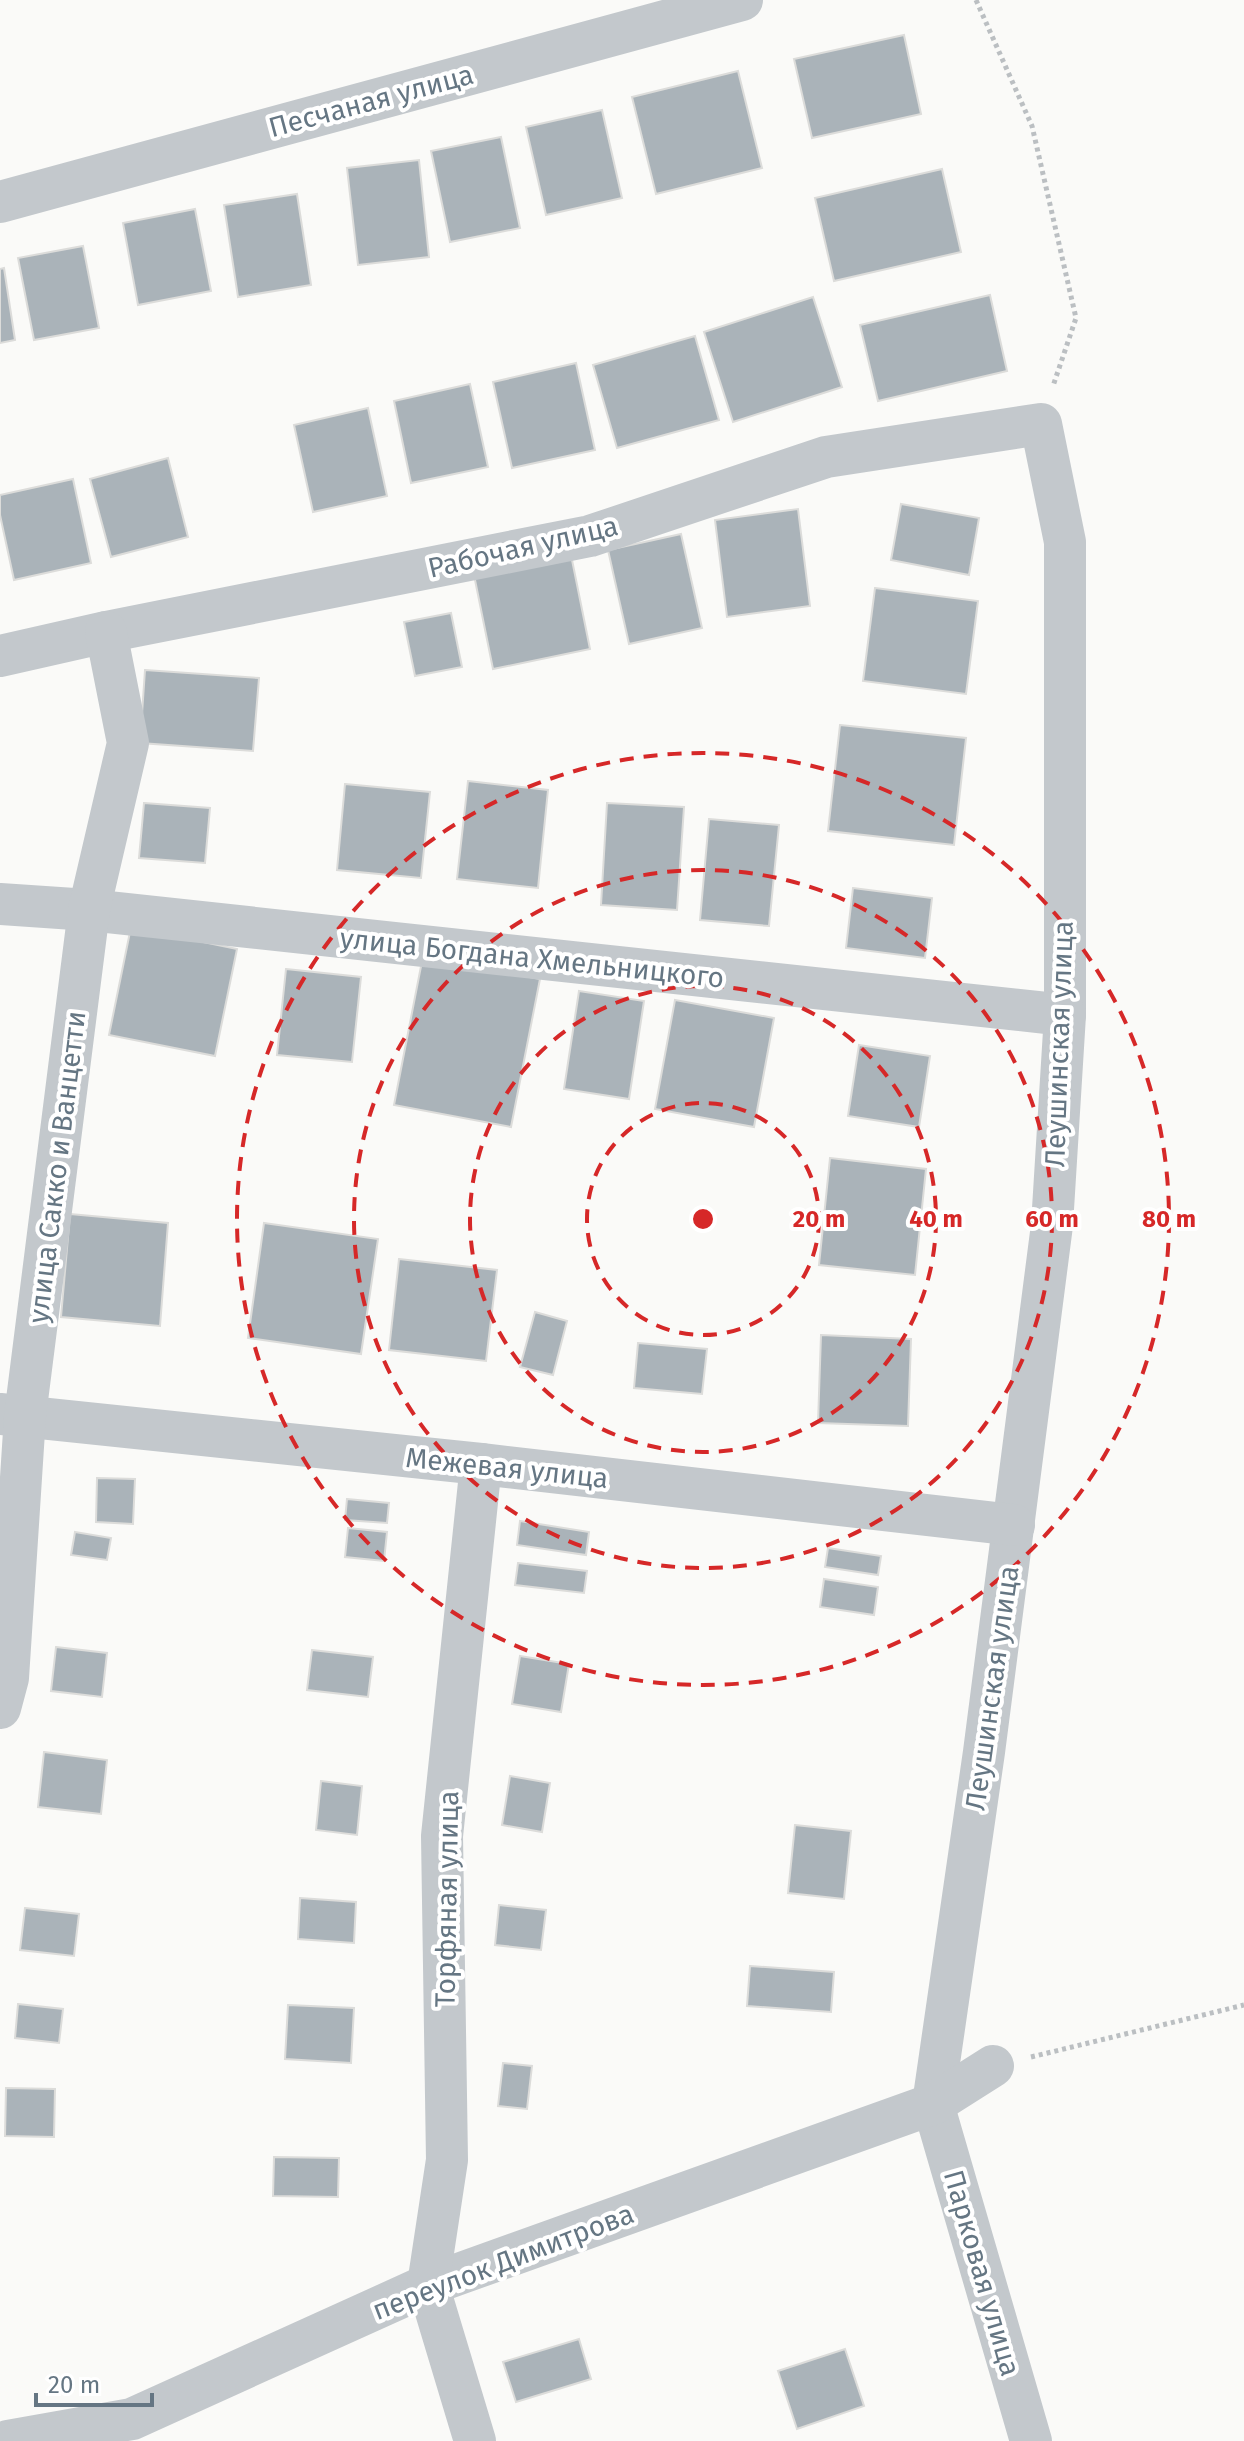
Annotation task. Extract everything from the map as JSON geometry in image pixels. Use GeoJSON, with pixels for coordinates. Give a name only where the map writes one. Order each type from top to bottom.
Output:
{"type":"FeatureCollection","features":[{"type":"Feature","properties":{"kind":"street","name":"Песчаная улица"},"geometry":{"type":"LineString","coordinates":[[0,202],[742,0]]}},
{"type":"Feature","properties":{"kind":"street","name":"Рабочая улица"},"geometry":{"type":"LineString","coordinates":[[0,656],[590,536],[826,457],[1041,424]]}},
{"type":"Feature","properties":{"kind":"street","name":"Леушинская улица"},"geometry":{"type":"LineString","coordinates":[[933,2104],[984,1752],[1052,1225],[1065,1015],[1065,542],[1041,424]]}},
{"type":"Feature","properties":{"kind":"street","name":"улица Сакко и Ванцетти"},"geometry":{"type":"LineString","coordinates":[[0,1708],[8,1678],[13,1415],[89,910],[128,743],[106,632]]}},
{"type":"Feature","properties":{"kind":"street","name":"улица Богдана Хмельницкого"},"geometry":{"type":"LineString","coordinates":[[0,904],[89,910],[1065,1015]]}},
{"type":"Feature","properties":{"kind":"street","name":"Межевая улица"},"geometry":{"type":"LineString","coordinates":[[13,1415],[481,1464],[1014,1525]]}},
{"type":"Feature","properties":{"kind":"street","name":"Торфяная улица"},"geometry":{"type":"LineString","coordinates":[[428,2285],[447,2160],[442,1836],[481,1464]]}},
{"type":"Feature","properties":{"kind":"street","name":"переулок Димитрова"},"geometry":{"type":"LineString","coordinates":[[8,2441],[132,2419],[428,2285],[933,2104],[993,2066]]}},
{"type":"Feature","properties":{"kind":"street","name":"Парковая улица"},"geometry":{"type":"LineString","coordinates":[[933,2104],[1031,2441]]}},
{"type":"Feature","properties":{"kind":"street"},"geometry":{"type":"LineString","coordinates":[[428,2285],[475,2441]]}},
{"type":"Feature","properties":{"kind":"path"},"geometry":{"type":"LineString","coordinates":[[976,0],[1032,126],[1076,318],[1041,424]]}},
{"type":"Feature","properties":{"kind":"path"},"geometry":{"type":"LineString","coordinates":[[993,2066],[1244,2005]]}},
{"type":"Feature","properties":{"kind":"building"},"geometry":{"type":"Polygon","coordinates":[[[904,35],[921,114],[812,138],[794,59],[904,35]]]}},
{"type":"Feature","properties":{"kind":"building"},"geometry":{"type":"Polygon","coordinates":[[[738,71],[762,168],[656,194],[632,97],[738,71]]]}},
{"type":"Feature","properties":{"kind":"building"},"geometry":{"type":"Polygon","coordinates":[[[602,110],[622,198],[546,215],[526,127],[602,110]]]}},
{"type":"Feature","properties":{"kind":"building"},"geometry":{"type":"Polygon","coordinates":[[[501,137],[520,228],[450,242],[431,151],[501,137]]]}},
{"type":"Feature","properties":{"kind":"building"},"geometry":{"type":"Polygon","coordinates":[[[419,160],[429,257],[358,265],[347,168],[419,160]]]}},
{"type":"Feature","properties":{"kind":"building"},"geometry":{"type":"Polygon","coordinates":[[[942,169],[961,252],[834,281],[815,198],[942,169]]]}},
{"type":"Feature","properties":{"kind":"building"},"geometry":{"type":"Polygon","coordinates":[[[297,194],[311,285],[238,297],[224,205],[297,194]]]}},
{"type":"Feature","properties":{"kind":"building"},"geometry":{"type":"Polygon","coordinates":[[[195,209],[211,291],[138,305],[123,223],[195,209]]]}},
{"type":"Feature","properties":{"kind":"building"},"geometry":{"type":"Polygon","coordinates":[[[83,246],[99,328],[34,340],[18,258],[83,246]]]}},
{"type":"Feature","properties":{"kind":"building"},"geometry":{"type":"Polygon","coordinates":[[[4,268],[15,340],[0,343],[0,269],[4,268]]]}},
{"type":"Feature","properties":{"kind":"building"},"geometry":{"type":"Polygon","coordinates":[[[990,295],[1007,371],[878,401],[860,325],[990,295]]]}},
{"type":"Feature","properties":{"kind":"building"},"geometry":{"type":"Polygon","coordinates":[[[813,297],[842,387],[733,422],[704,332],[813,297]]]}},
{"type":"Feature","properties":{"kind":"building"},"geometry":{"type":"Polygon","coordinates":[[[695,336],[719,420],[617,448],[593,365],[695,336]]]}},
{"type":"Feature","properties":{"kind":"building"},"geometry":{"type":"Polygon","coordinates":[[[576,363],[595,450],[512,468],[493,382],[576,363]]]}},
{"type":"Feature","properties":{"kind":"building"},"geometry":{"type":"Polygon","coordinates":[[[470,384],[488,467],[411,483],[394,401],[470,384]]]}},
{"type":"Feature","properties":{"kind":"building"},"geometry":{"type":"Polygon","coordinates":[[[368,408],[387,496],[313,512],[294,425],[368,408]]]}},
{"type":"Feature","properties":{"kind":"building"},"geometry":{"type":"Polygon","coordinates":[[[168,458],[188,537],[111,557],[90,479],[168,458]]]}},
{"type":"Feature","properties":{"kind":"building"},"geometry":{"type":"Polygon","coordinates":[[[73,479],[91,563],[14,580],[0,515],[0,495],[73,479]]]}},
{"type":"Feature","properties":{"kind":"building"},"geometry":{"type":"Polygon","coordinates":[[[901,504],[979,518],[969,575],[891,560],[901,504]]]}},
{"type":"Feature","properties":{"kind":"building"},"geometry":{"type":"Polygon","coordinates":[[[798,509],[810,606],[727,617],[715,520],[798,509]]]}},
{"type":"Feature","properties":{"kind":"building"},"geometry":{"type":"Polygon","coordinates":[[[681,534],[702,628],[629,644],[608,550],[681,534]]]}},
{"type":"Feature","properties":{"kind":"building"},"geometry":{"type":"Polygon","coordinates":[[[570,550],[590,649],[493,669],[473,570],[570,550]]]}},
{"type":"Feature","properties":{"kind":"building"},"geometry":{"type":"Polygon","coordinates":[[[875,588],[978,601],[966,694],[863,681],[875,588]]]}},
{"type":"Feature","properties":{"kind":"building"},"geometry":{"type":"Polygon","coordinates":[[[451,613],[462,667],[415,676],[404,622],[451,613]]]}},
{"type":"Feature","properties":{"kind":"building"},"geometry":{"type":"Polygon","coordinates":[[[145,670],[259,678],[253,751],[140,743],[145,670]]]}},
{"type":"Feature","properties":{"kind":"building"},"geometry":{"type":"Polygon","coordinates":[[[840,725],[966,738],[954,845],[828,831],[840,725]]]}},
{"type":"Feature","properties":{"kind":"building"},"geometry":{"type":"Polygon","coordinates":[[[468,781],[548,790],[538,888],[457,879],[468,781]]]}},
{"type":"Feature","properties":{"kind":"building"},"geometry":{"type":"Polygon","coordinates":[[[345,784],[430,792],[421,878],[337,870],[345,784]]]}},
{"type":"Feature","properties":{"kind":"building"},"geometry":{"type":"Polygon","coordinates":[[[144,803],[210,808],[205,863],[139,858],[144,803]]]}},
{"type":"Feature","properties":{"kind":"building"},"geometry":{"type":"Polygon","coordinates":[[[607,803],[684,807],[677,910],[601,905],[607,803]]]}},
{"type":"Feature","properties":{"kind":"building"},"geometry":{"type":"Polygon","coordinates":[[[709,819],[779,825],[769,926],[700,920],[709,819]]]}},
{"type":"Feature","properties":{"kind":"building"},"geometry":{"type":"Polygon","coordinates":[[[853,888],[932,898],[925,958],[846,948],[853,888]]]}},
{"type":"Feature","properties":{"kind":"building"},"geometry":{"type":"Polygon","coordinates":[[[131,927],[237,949],[215,1056],[109,1035],[131,927]]]}},
{"type":"Feature","properties":{"kind":"building"},"geometry":{"type":"Polygon","coordinates":[[[423,956],[540,979],[511,1127],[394,1105],[423,956]]]}},
{"type":"Feature","properties":{"kind":"building"},"geometry":{"type":"Polygon","coordinates":[[[286,969],[361,977],[352,1062],[277,1055],[286,969]]]}},
{"type":"Feature","properties":{"kind":"building"},"geometry":{"type":"Polygon","coordinates":[[[579,991],[644,1001],[629,1099],[564,1089],[579,991]]]}},
{"type":"Feature","properties":{"kind":"building"},"geometry":{"type":"Polygon","coordinates":[[[675,1000],[774,1018],[754,1127],[655,1109],[675,1000]]]}},
{"type":"Feature","properties":{"kind":"building"},"geometry":{"type":"Polygon","coordinates":[[[859,1045],[930,1056],[919,1127],[848,1116],[859,1045]]]}},
{"type":"Feature","properties":{"kind":"building"},"geometry":{"type":"Polygon","coordinates":[[[830,1158],[926,1169],[915,1275],[819,1265],[830,1158]]]}},
{"type":"Feature","properties":{"kind":"building"},"geometry":{"type":"Polygon","coordinates":[[[70,1214],[168,1223],[160,1326],[61,1317],[70,1214]]]}},
{"type":"Feature","properties":{"kind":"building"},"geometry":{"type":"Polygon","coordinates":[[[264,1223],[378,1239],[361,1354],[248,1338],[264,1223]]]}},
{"type":"Feature","properties":{"kind":"building"},"geometry":{"type":"Polygon","coordinates":[[[399,1259],[497,1270],[486,1361],[389,1350],[399,1259]]]}},
{"type":"Feature","properties":{"kind":"building"},"geometry":{"type":"Polygon","coordinates":[[[535,1312],[567,1321],[553,1375],[520,1367],[535,1312]]]}},
{"type":"Feature","properties":{"kind":"building"},"geometry":{"type":"Polygon","coordinates":[[[821,1335],[911,1339],[908,1426],[818,1423],[821,1335]]]}},
{"type":"Feature","properties":{"kind":"building"},"geometry":{"type":"Polygon","coordinates":[[[638,1343],[707,1349],[702,1394],[634,1388],[638,1343]]]}},
{"type":"Feature","properties":{"kind":"building"},"geometry":{"type":"Polygon","coordinates":[[[97,1478],[135,1479],[133,1524],[96,1522],[97,1478]]]}},
{"type":"Feature","properties":{"kind":"building"},"geometry":{"type":"Polygon","coordinates":[[[347,1499],[389,1503],[387,1523],[345,1520],[347,1499]]]}},
{"type":"Feature","properties":{"kind":"building"},"geometry":{"type":"Polygon","coordinates":[[[520,1521],[589,1532],[586,1555],[517,1545],[520,1521]]]}},
{"type":"Feature","properties":{"kind":"building"},"geometry":{"type":"Polygon","coordinates":[[[348,1528],[387,1532],[384,1561],[345,1557],[348,1528]]]}},
{"type":"Feature","properties":{"kind":"building"},"geometry":{"type":"Polygon","coordinates":[[[75,1532],[111,1538],[107,1560],[71,1555],[75,1532]]]}},
{"type":"Feature","properties":{"kind":"building"},"geometry":{"type":"Polygon","coordinates":[[[828,1548],[881,1556],[878,1575],[825,1567],[828,1548]]]}},
{"type":"Feature","properties":{"kind":"building"},"geometry":{"type":"Polygon","coordinates":[[[518,1563],[587,1571],[584,1593],[515,1585],[518,1563]]]}},
{"type":"Feature","properties":{"kind":"building"},"geometry":{"type":"Polygon","coordinates":[[[824,1579],[878,1587],[874,1615],[820,1607],[824,1579]]]}},
{"type":"Feature","properties":{"kind":"building"},"geometry":{"type":"Polygon","coordinates":[[[56,1647],[107,1653],[102,1697],[51,1691],[56,1647]]]}},
{"type":"Feature","properties":{"kind":"building"},"geometry":{"type":"Polygon","coordinates":[[[312,1650],[373,1657],[368,1697],[307,1690],[312,1650]]]}},
{"type":"Feature","properties":{"kind":"building"},"geometry":{"type":"Polygon","coordinates":[[[520,1656],[569,1664],[561,1712],[512,1704],[520,1656]]]}},
{"type":"Feature","properties":{"kind":"building"},"geometry":{"type":"Polygon","coordinates":[[[44,1752],[107,1760],[101,1814],[38,1807],[44,1752]]]}},
{"type":"Feature","properties":{"kind":"building"},"geometry":{"type":"Polygon","coordinates":[[[510,1776],[550,1783],[542,1832],[502,1825],[510,1776]]]}},
{"type":"Feature","properties":{"kind":"building"},"geometry":{"type":"Polygon","coordinates":[[[321,1781],[362,1786],[357,1835],[316,1830],[321,1781]]]}},
{"type":"Feature","properties":{"kind":"building"},"geometry":{"type":"Polygon","coordinates":[[[795,1825],[851,1831],[844,1899],[788,1893],[795,1825]]]}},
{"type":"Feature","properties":{"kind":"building"},"geometry":{"type":"Polygon","coordinates":[[[300,1898],[356,1902],[354,1943],[298,1939],[300,1898]]]}},
{"type":"Feature","properties":{"kind":"building"},"geometry":{"type":"Polygon","coordinates":[[[499,1905],[546,1910],[541,1950],[495,1945],[499,1905]]]}},
{"type":"Feature","properties":{"kind":"building"},"geometry":{"type":"Polygon","coordinates":[[[25,1908],[79,1914],[74,1956],[20,1950],[25,1908]]]}},
{"type":"Feature","properties":{"kind":"building"},"geometry":{"type":"Polygon","coordinates":[[[750,1966],[834,1972],[831,2012],[747,2006],[750,1966]]]}},
{"type":"Feature","properties":{"kind":"building"},"geometry":{"type":"Polygon","coordinates":[[[18,2004],[63,2009],[59,2043],[15,2038],[18,2004]]]}},
{"type":"Feature","properties":{"kind":"building"},"geometry":{"type":"Polygon","coordinates":[[[288,2005],[354,2008],[351,2063],[285,2059],[288,2005]]]}},
{"type":"Feature","properties":{"kind":"building"},"geometry":{"type":"Polygon","coordinates":[[[503,2063],[532,2066],[527,2109],[498,2106],[503,2063]]]}},
{"type":"Feature","properties":{"kind":"building"},"geometry":{"type":"Polygon","coordinates":[[[6,2088],[55,2089],[54,2137],[5,2136],[6,2088]]]}},
{"type":"Feature","properties":{"kind":"building"},"geometry":{"type":"Polygon","coordinates":[[[274,2157],[339,2158],[338,2197],[273,2196],[274,2157]]]}},
{"type":"Feature","properties":{"kind":"building"},"geometry":{"type":"Polygon","coordinates":[[[579,2339],[591,2379],[516,2402],[503,2362],[579,2339]]]}},
{"type":"Feature","properties":{"kind":"building"},"geometry":{"type":"Polygon","coordinates":[[[845,2349],[864,2406],[797,2429],[778,2371],[845,2349]]]}}]}
